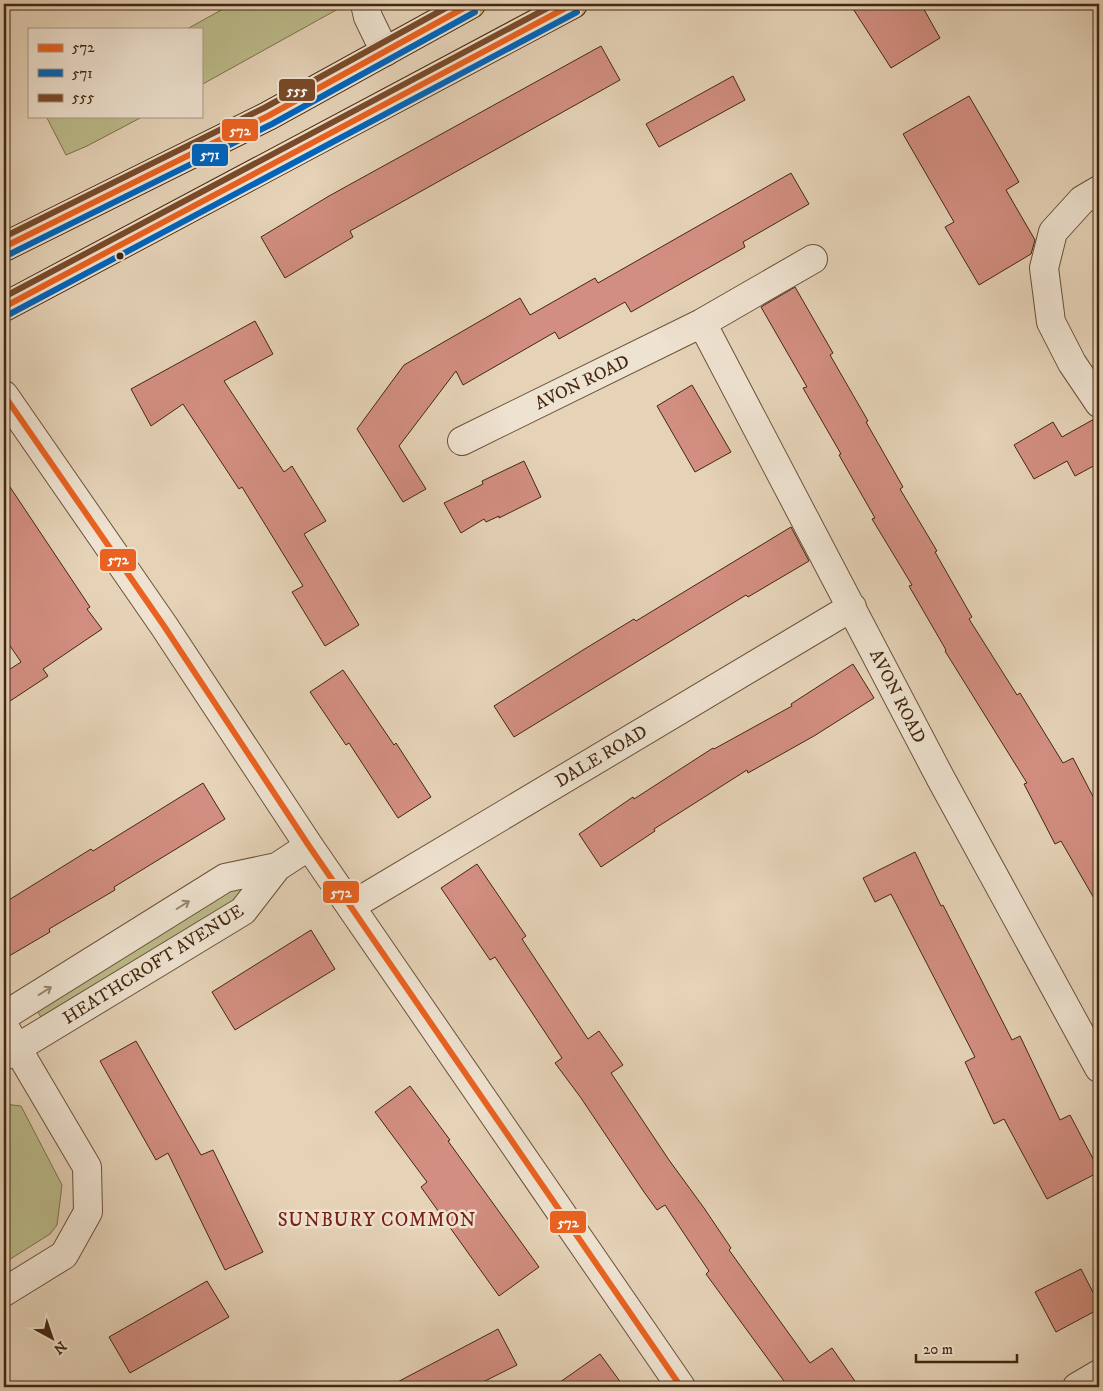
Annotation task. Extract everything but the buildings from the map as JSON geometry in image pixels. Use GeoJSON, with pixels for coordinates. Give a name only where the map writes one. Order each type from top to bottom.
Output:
{"type":"FeatureCollection","features":[{"type":"Feature","properties":{"kind":"highway"},"geometry":{"type":"LineString","coordinates":[[4,247],[268,116],[471,4]]}},
{"type":"Feature","properties":{"kind":"highway"},"geometry":{"type":"LineString","coordinates":[[4,307],[573,4]]}},
{"type":"Feature","properties":{"kind":"street"},"geometry":{"type":"LineString","coordinates":[[365,4],[368,18],[385,52]]}},
{"type":"Feature","properties":{"kind":"street"},"geometry":{"type":"LineString","coordinates":[[1099,190],[1082,200],[1053,232],[1044,268],[1051,322],[1072,363],[1099,403]]}},
{"type":"Feature","properties":{"kind":"street","name":"AVON ROAD"},"geometry":{"type":"LineString","coordinates":[[462,441],[702,323],[813,259]]}},
{"type":"Feature","properties":{"kind":"street","name":"AVON ROAD"},"geometry":{"type":"LineString","coordinates":[[702,323],[941,779],[1099,1068]]}},
{"type":"Feature","properties":{"kind":"street"},"geometry":{"type":"LineString","coordinates":[[4,395],[164,626],[309,846],[681,1387]]}},
{"type":"Feature","properties":{"kind":"street","name":"DALE ROAD"},"geometry":{"type":"LineString","coordinates":[[351,906],[852,606]]}},
{"type":"Feature","properties":{"kind":"street","name":"HEATHCROFT AVENUE"},"geometry":{"type":"LineString","coordinates":[[4,1292],[64,1254],[88,1212],[87,1167],[8,1043],[243,910],[277,867],[309,846]]}},
{"type":"Feature","properties":{"kind":"street","name":"HEATHCROFT AVENUE"},"geometry":{"type":"LineString","coordinates":[[4,1016],[225,878],[277,867]]}},
{"type":"Feature","properties":{"kind":"street"},"geometry":{"type":"LineString","coordinates":[[1077,1387],[1099,1374]]}},
{"type":"Feature","properties":{"kind":"shaded area"},"geometry":{"type":"Polygon","coordinates":[[[232,4],[347,4],[202,84],[202,28],[189,28],[232,4]]]}},
{"type":"Feature","properties":{"kind":"shaded area"},"geometry":{"type":"Polygon","coordinates":[[[47,118],[140,118],[87,146],[66,155],[47,118]]]}},
{"type":"Feature","properties":{"kind":"shaded area"},"geometry":{"type":"Polygon","coordinates":[[[244,883],[249,894],[45,1023],[37,1011],[244,883]]]}},
{"type":"Feature","properties":{"kind":"shaded area"},"geometry":{"type":"Polygon","coordinates":[[[4,1104],[21,1106],[62,1185],[57,1225],[50,1234],[4,1263],[4,1104]]]}},
{"type":"Feature","properties":{"kind":"transit line","name":"555"},"geometry":{"type":"LineString","coordinates":[[4,237],[264,108],[453,4]]}},
{"type":"Feature","properties":{"kind":"transit line","name":"572"},"geometry":{"type":"LineString","coordinates":[[4,247],[268,116],[471,4]]}},
{"type":"Feature","properties":{"kind":"transit line","name":"555"},"geometry":{"type":"LineString","coordinates":[[4,297],[555,4]]}},
{"type":"Feature","properties":{"kind":"transit line","name":"572"},"geometry":{"type":"LineString","coordinates":[[4,307],[573,4]]}},
{"type":"Feature","properties":{"kind":"transit line","name":"571"},"geometry":{"type":"LineString","coordinates":[[8,255],[272,124],[475,12]]}},
{"type":"Feature","properties":{"kind":"transit line","name":"571"},"geometry":{"type":"LineString","coordinates":[[8,315],[577,12]]}},
{"type":"Feature","properties":{"kind":"transit line","name":"572"},"geometry":{"type":"LineString","coordinates":[[4,395],[164,626],[309,846],[681,1387]]}},
{"type":"Feature","properties":{"kind":"district","name":"SUNBURY COMMON"},"geometry":{"type":"Point","coordinates":[377,1219]}}]}
